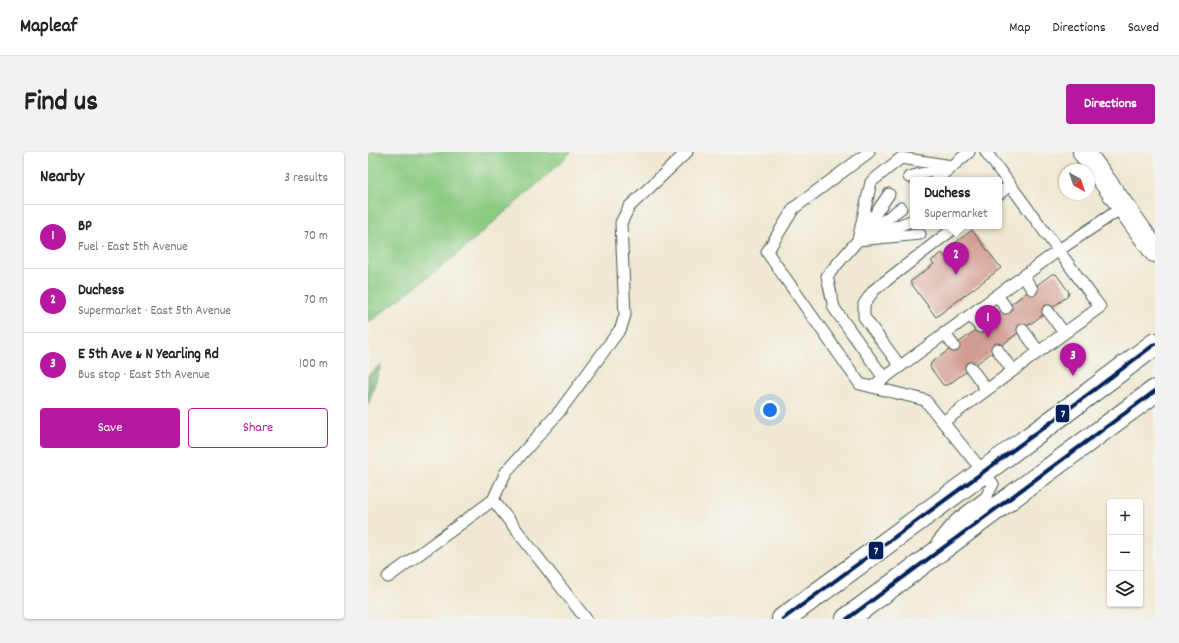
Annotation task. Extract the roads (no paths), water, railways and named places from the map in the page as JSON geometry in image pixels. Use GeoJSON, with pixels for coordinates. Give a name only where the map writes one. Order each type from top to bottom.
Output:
{"type":"FeatureCollection","features":[{"type":"Feature","properties":{"kind":"main road"},"geometry":{"type":"LineString","coordinates":[[1087,153],[1123,207],[1155,251]]}},
{"type":"Feature","properties":{"kind":"main road"},"geometry":{"type":"LineString","coordinates":[[783,619],[1155,344]]}},
{"type":"Feature","properties":{"kind":"main road"},"geometry":{"type":"LineString","coordinates":[[847,619],[1155,391]]}},
{"type":"Feature","properties":{"kind":"lane"},"geometry":{"type":"LineString","coordinates":[[388,577],[493,500],[506,472],[559,412],[621,328],[625,316],[621,222],[630,207],[687,152]]}},
{"type":"Feature","properties":{"kind":"lane"},"geometry":{"type":"LineString","coordinates":[[869,152],[794,208],[767,252],[860,384],[925,400],[993,484],[986,497],[956,520],[912,570]]}},
{"type":"Feature","properties":{"kind":"lane"},"geometry":{"type":"LineString","coordinates":[[939,177],[969,152]]}},
{"type":"Feature","properties":{"kind":"lane"},"geometry":{"type":"LineString","coordinates":[[943,422],[1100,307],[986,152]]}},
{"type":"Feature","properties":{"kind":"lane"},"geometry":{"type":"LineString","coordinates":[[858,240],[871,182],[901,158],[952,166]]}},
{"type":"Feature","properties":{"kind":"lane"},"geometry":{"type":"LineString","coordinates":[[909,177],[952,166]]}},
{"type":"Feature","properties":{"kind":"lane"},"geometry":{"type":"LineString","coordinates":[[946,177],[952,166]]}},
{"type":"Feature","properties":{"kind":"lane"},"geometry":{"type":"LineString","coordinates":[[949,177],[952,166]]}},
{"type":"Feature","properties":{"kind":"lane"},"geometry":{"type":"LineString","coordinates":[[1002,192],[1010,185]]}},
{"type":"Feature","properties":{"kind":"lane"},"geometry":{"type":"LineString","coordinates":[[884,378],[834,308],[827,276],[858,240],[888,194]]}},
{"type":"Feature","properties":{"kind":"lane"},"geometry":{"type":"LineString","coordinates":[[872,387],[1059,250],[1123,207]]}},
{"type":"Feature","properties":{"kind":"lane"},"geometry":{"type":"LineString","coordinates":[[858,240],[901,208]]}},
{"type":"Feature","properties":{"kind":"lane"},"geometry":{"type":"LineString","coordinates":[[858,240],[910,221]]}},
{"type":"Feature","properties":{"kind":"lane"},"geometry":{"type":"LineString","coordinates":[[900,366],[864,317],[864,304],[874,290],[953,229]]}},
{"type":"Feature","properties":{"kind":"lane"},"geometry":{"type":"LineString","coordinates":[[858,240],[920,234]]}},
{"type":"Feature","properties":{"kind":"lane"},"geometry":{"type":"LineString","coordinates":[[1023,276],[1032,289]]}},
{"type":"Feature","properties":{"kind":"lane"},"geometry":{"type":"LineString","coordinates":[[997,295],[1006,308]]}},
{"type":"Feature","properties":{"kind":"lane"},"geometry":{"type":"LineString","coordinates":[[1048,311],[1064,333]]}},
{"type":"Feature","properties":{"kind":"lane"},"geometry":{"type":"LineString","coordinates":[[970,315],[980,327]]}},
{"type":"Feature","properties":{"kind":"lane"},"geometry":{"type":"LineString","coordinates":[[1022,330],[1039,352]]}},
{"type":"Feature","properties":{"kind":"lane"},"geometry":{"type":"LineString","coordinates":[[944,333],[954,346]]}},
{"type":"Feature","properties":{"kind":"lane"},"geometry":{"type":"LineString","coordinates":[[997,349],[1013,371]]}},
{"type":"Feature","properties":{"kind":"lane"},"geometry":{"type":"LineString","coordinates":[[971,368],[987,390]]}},
{"type":"Feature","properties":{"kind":"lane"},"geometry":{"type":"LineString","coordinates":[[493,500],[586,619]]}},
{"type":"Feature","properties":{"kind":"place","name":"Duchess"},"geometry":{"type":"Point","coordinates":[956,275]}},
{"type":"Feature","properties":{"kind":"place","name":"BP"},"geometry":{"type":"Point","coordinates":[988,338]}},
{"type":"Feature","properties":{"kind":"place","name":"E 5th Ave & N Yearling Rd"},"geometry":{"type":"Point","coordinates":[1073,376]}}]}
